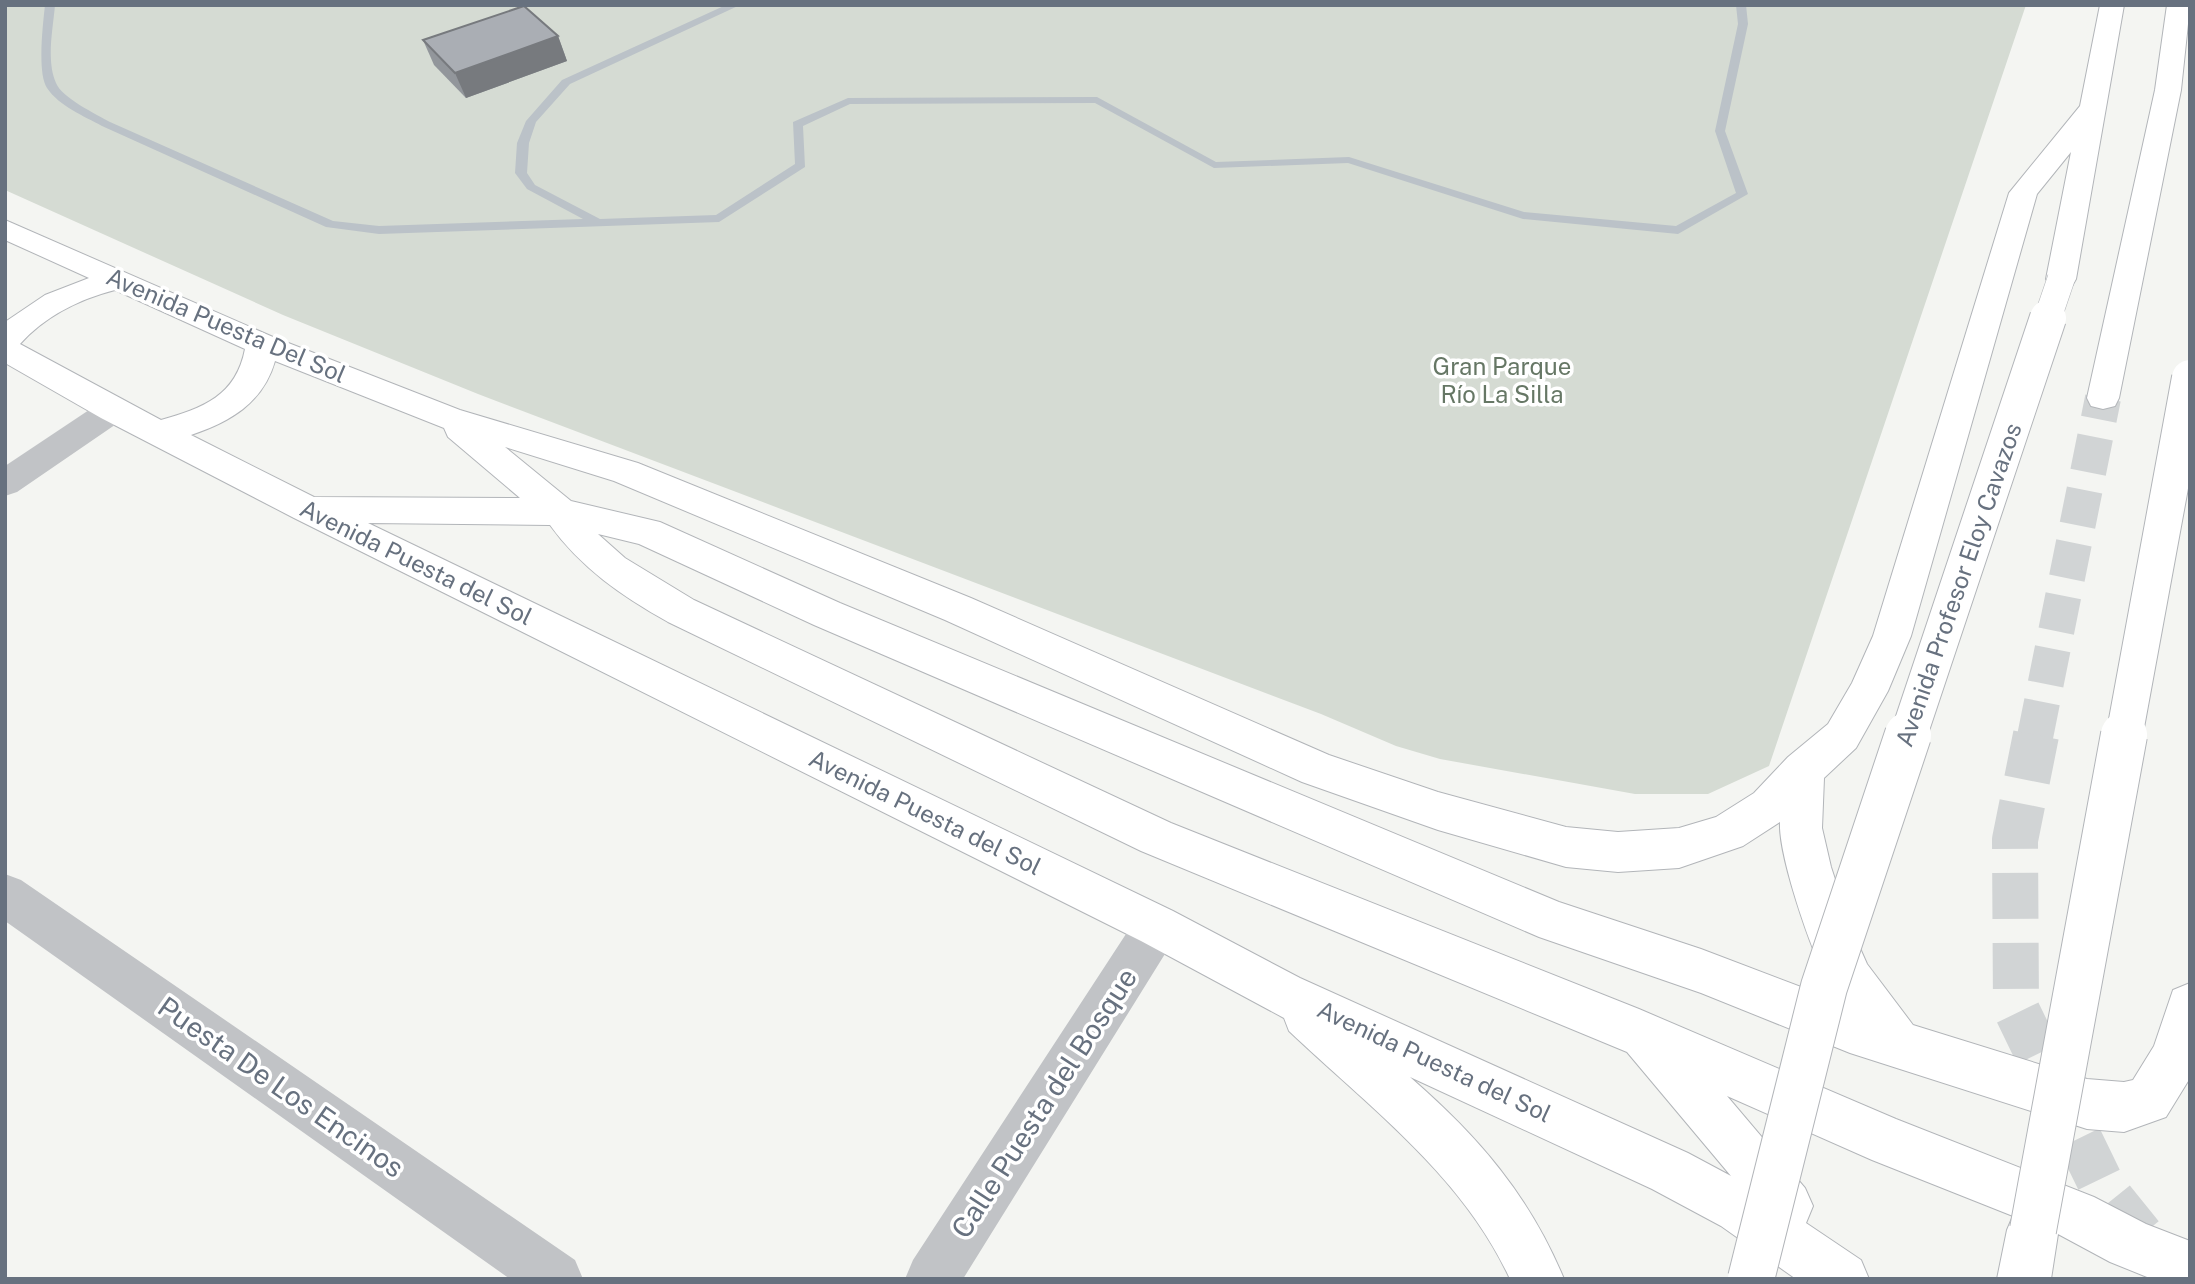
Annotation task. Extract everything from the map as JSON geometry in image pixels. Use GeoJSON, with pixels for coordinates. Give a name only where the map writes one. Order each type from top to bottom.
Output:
{"type":"FeatureCollection","features":[{"type":"Feature","properties":{"kind":"main road","name":"Avenida Profesor Eloy Cavazos"},"geometry":{"type":"LineString","coordinates":[[1751,1279],[1824,987],[2061,279],[2112,5]]}},
{"type":"Feature","properties":{"kind":"main road"},"geometry":{"type":"LineString","coordinates":[[2104,398],[2168,90],[2179,5]]}},
{"type":"Feature","properties":{"kind":"main road"},"geometry":{"type":"LineString","coordinates":[[448,418],[626,472],[958,609],[1317,769],[1438,811],[1566,847],[1618,852],[1679,848],[1728,832],[1769,806],[1803,769],[1842,736],[1868,691],[1892,636],[2023,193],[2091,110]]}},
{"type":"Feature","properties":{"kind":"main road","name":"Avenida Puesta Del Sol"},"geometry":{"type":"LineString","coordinates":[[5,229],[262,344],[448,418]]}},
{"type":"Feature","properties":{"kind":"main road"},"geometry":{"type":"LineString","coordinates":[[5,341],[15,329],[55,303],[78,291],[117,280]]}},
{"type":"Feature","properties":{"kind":"main road"},"geometry":{"type":"LineString","coordinates":[[160,432],[198,422],[231,404],[254,379],[260,364],[262,344]]}},
{"type":"Feature","properties":{"kind":"main road","name":"Avenida Puesta del Sol"},"geometry":{"type":"LineString","coordinates":[[5,349],[113,410],[307,509],[1157,926],[1284,994],[1670,1171],[1740,1208],[1843,1279]]}},
{"type":"Feature","properties":{"kind":"main road"},"geometry":{"type":"LineString","coordinates":[[2024,1279],[2055,1222],[2190,378]]}},
{"type":"Feature","properties":{"kind":"main road"},"geometry":{"type":"LineString","coordinates":[[448,418],[560,512],[580,539],[612,568],[681,611],[1156,838],[1639,1032],[1890,1142],[2055,1222],[2129,1243],[2190,1269]]}},
{"type":"Feature","properties":{"kind":"main road"},"geometry":{"type":"LineString","coordinates":[[307,509],[560,512],[647,532],[839,620],[1555,922],[1701,971],[1898,1045],[2087,1104],[2124,1107],[2149,1100],[2175,1058],[2190,1006]]}},
{"type":"Feature","properties":{"kind":"main road"},"geometry":{"type":"LineString","coordinates":[[1803,769],[1801,828],[1809,867],[1829,930],[1851,980],[1898,1045]]}},
{"type":"Feature","properties":{"kind":"main road"},"geometry":{"type":"LineString","coordinates":[[1284,994],[1473,1171],[1507,1217],[1537,1279]]}},
{"type":"Feature","properties":{"kind":"main road"},"geometry":{"type":"LineString","coordinates":[[1639,1032],[1749,1158],[1843,1279]]}},
{"type":"Feature","properties":{"kind":"street"},"geometry":{"type":"LineString","coordinates":[[5,483],[113,410]]}},
{"type":"Feature","properties":{"kind":"street","name":"Puesta De Los Encinos"},"geometry":{"type":"LineString","coordinates":[[5,895],[556,1279]]}},
{"type":"Feature","properties":{"kind":"street","name":"Calle Puesta del Bosque"},"geometry":{"type":"LineString","coordinates":[[932,1279],[1157,926]]}},
{"type":"Feature","properties":{"kind":"green space","name":"Gran Parque Río La Silla"},"geometry":{"type":"Polygon","coordinates":[[[5,5],[2026,5],[1769,766],[1708,794],[1635,794],[1440,759],[1396,746],[1321,714],[478,394],[283,315],[5,190],[5,5]]]}},
{"type":"Feature","properties":{"kind":"building"},"geometry":{"type":"Polygon","coordinates":[[[524,6],[558,36],[455,73],[423,40],[524,6]]]}},
{"type":"Feature","properties":{"kind":"waterway"},"geometry":{"type":"LineString","coordinates":[[50,5],[46,54],[51,86],[74,106],[106,124],[330,224],[379,230],[719,218],[801,165],[797,124],[848,101],[1097,100],[1214,165],[1349,160],[1523,215],[1678,230],[1742,194],[1720,131],[1743,24],[1741,5]]}},
{"type":"Feature","properties":{"kind":"waterway"},"geometry":{"type":"LineString","coordinates":[[597,222],[531,187],[521,173],[523,143],[531,121],[566,82],[735,5]]}},
{"type":"Feature","properties":{"kind":"tunnel"},"geometry":{"type":"LineString","coordinates":[[2035,737],[2103,398]]}},
{"type":"Feature","properties":{"kind":"tunnel"},"geometry":{"type":"LineString","coordinates":[[2036,735],[2015,840],[2016,1009],[2104,1190],[2154,1252]]}}]}
